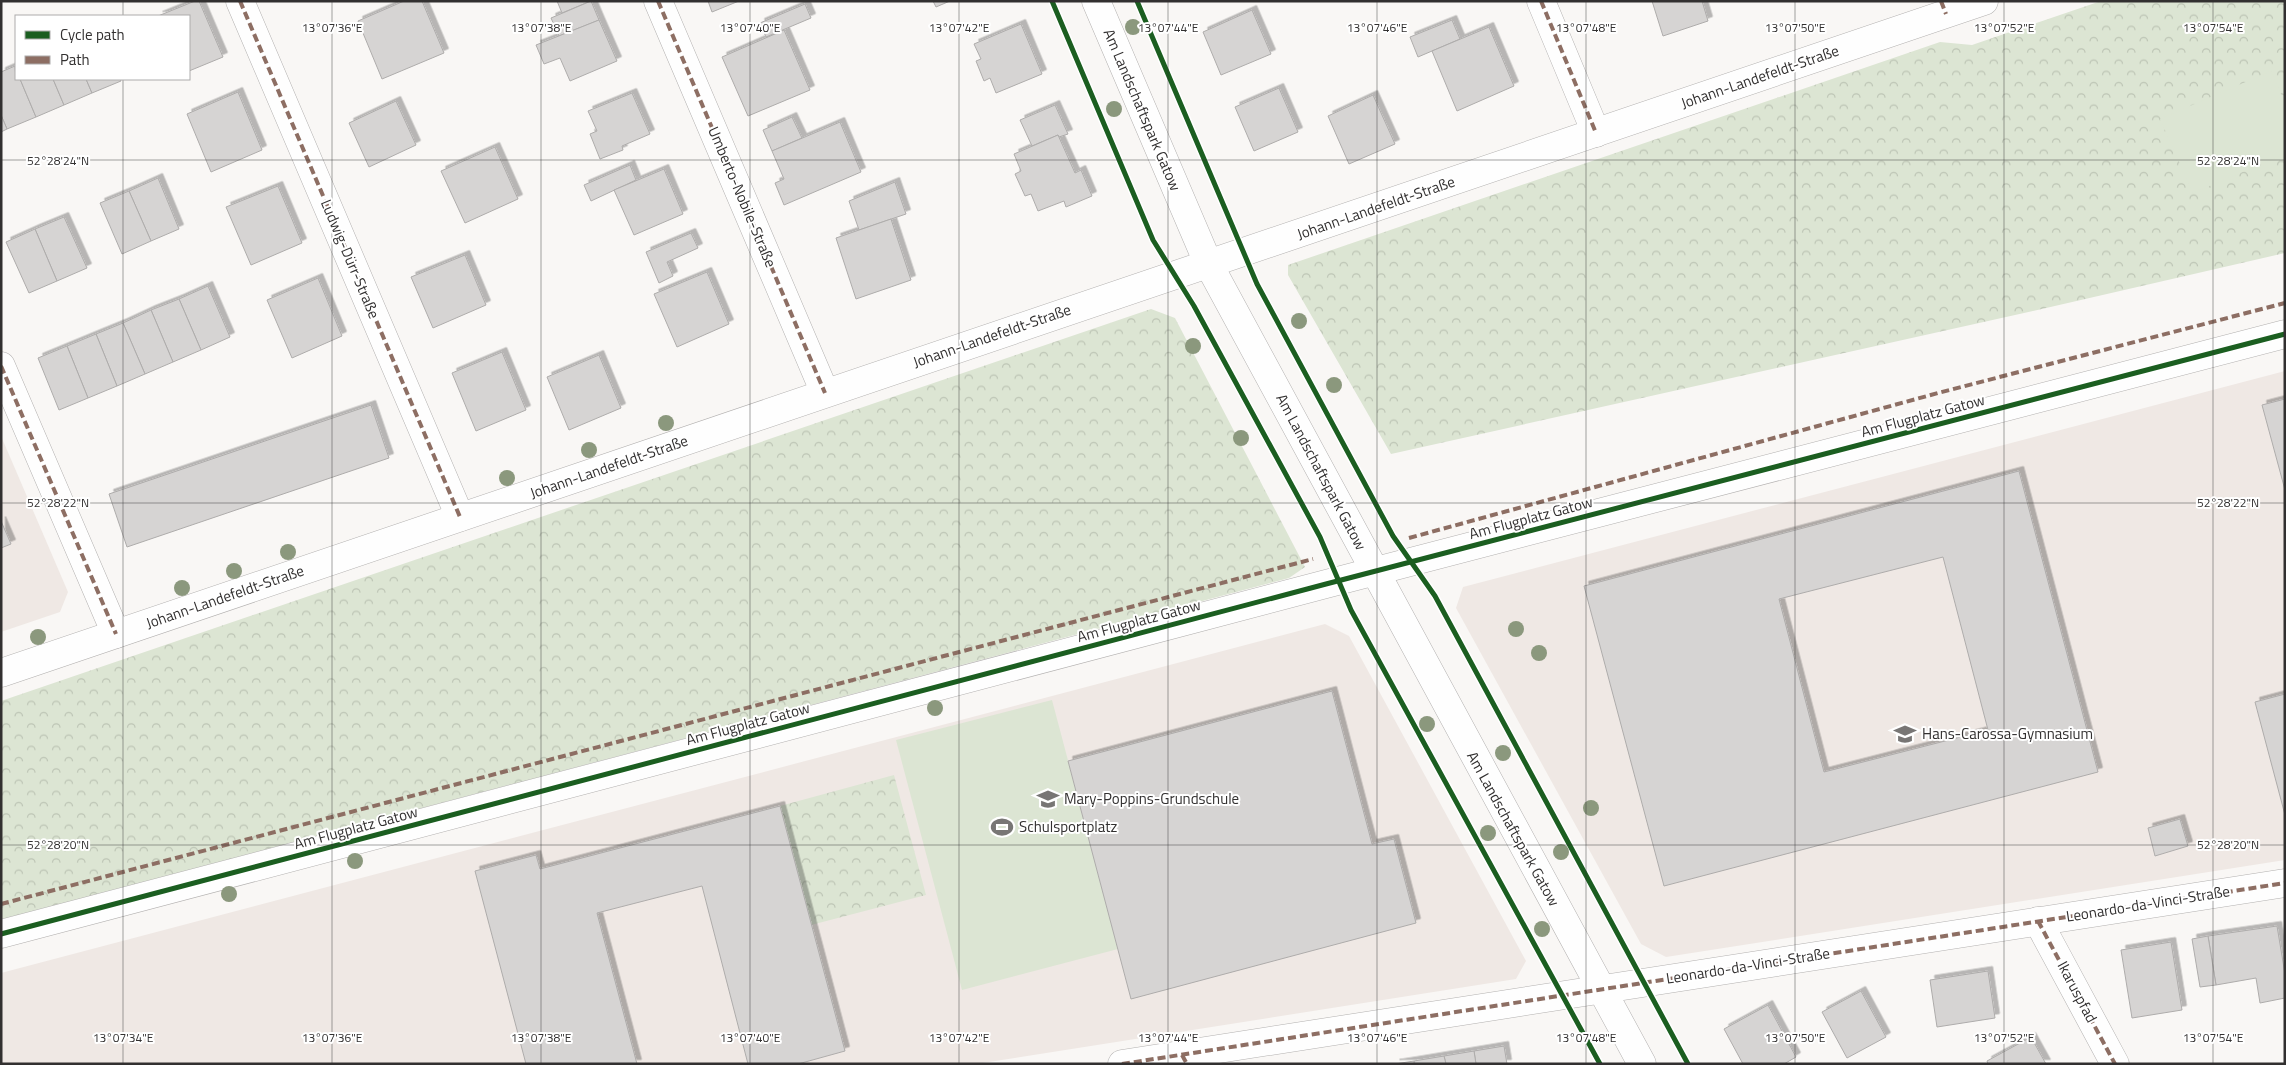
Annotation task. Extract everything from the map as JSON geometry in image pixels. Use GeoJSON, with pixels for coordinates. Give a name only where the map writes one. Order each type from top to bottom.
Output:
{"type":"FeatureCollection","features":[{"type":"Feature","properties":{"kind":"street","name":"Ludwig-Dürr-Straße"},"geometry":{"type":"LineString","coordinates":[[240,1],[460,517]]}},
{"type":"Feature","properties":{"kind":"street","name":"Umberto-Nobile-Straße"},"geometry":{"type":"LineString","coordinates":[[658,1],[825,393]]}},
{"type":"Feature","properties":{"kind":"street","name":"Am Landschaftspark Gatow"},"geometry":{"type":"LineString","coordinates":[[1096,1],[1208,264],[1642,1064]]}},
{"type":"Feature","properties":{"kind":"street"},"geometry":{"type":"LineString","coordinates":[[1541,1],[1596,133]]}},
{"type":"Feature","properties":{"kind":"street","name":"Johann-Landefeldt-Straße"},"geometry":{"type":"LineString","coordinates":[[1,673],[1596,133],[1943,8],[1984,1]]}},
{"type":"Feature","properties":{"kind":"street","name":"Am Flugplatz Gatow"},"geometry":{"type":"LineString","coordinates":[[1,934],[2285,334]]}},
{"type":"Feature","properties":{"kind":"street"},"geometry":{"type":"LineString","coordinates":[[1,366],[116,634]]}},
{"type":"Feature","properties":{"kind":"street","name":"Leonardo-da-Vinci-Straße"},"geometry":{"type":"LineString","coordinates":[[1122,1064],[1184,1059],[1601,989],[2285,882]]}},
{"type":"Feature","properties":{"kind":"street","name":"Ikaruspfad"},"geometry":{"type":"LineString","coordinates":[[2038,921],[2115,1064]]}},
{"type":"Feature","properties":{"kind":"shaded area","name":"Hans-Carossa-Gymnasium"},"geometry":{"type":"Polygon","coordinates":[[[2285,371],[2285,860],[1666,957],[1641,944],[1456,608],[1463,587],[2285,371]]]}},
{"type":"Feature","properties":{"kind":"shaded area"},"geometry":{"type":"Polygon","coordinates":[[[1,436],[68,592],[60,612],[1,632],[1,436]]]}},
{"type":"Feature","properties":{"kind":"shaded area","name":"Mary-Poppins-Grundschule"},"geometry":{"type":"Polygon","coordinates":[[[1325,624],[1349,636],[1526,961],[1516,979],[976,1064],[1,1064],[1,973],[1325,624]]]}},
{"type":"Feature","properties":{"kind":"green space"},"geometry":{"type":"Polygon","coordinates":[[[2101,1],[2285,1],[2285,253],[1391,454],[1288,275],[1288,265],[1940,42],[1972,45],[2101,1]]]}},
{"type":"Feature","properties":{"kind":"green space"},"geometry":{"type":"Polygon","coordinates":[[[2271,71],[2285,103],[2285,154],[2193,193],[2160,119],[2271,71]]]}},
{"type":"Feature","properties":{"kind":"green space"},"geometry":{"type":"Polygon","coordinates":[[[1151,309],[1175,318],[1305,567],[1289,578],[1,920],[1,701],[1151,309]]]}},
{"type":"Feature","properties":{"kind":"green space","name":"Schulsportplatz"},"geometry":{"type":"Polygon","coordinates":[[[1052,700],[1118,949],[962,990],[896,740],[1052,700]]]}},
{"type":"Feature","properties":{"kind":"green space"},"geometry":{"type":"Polygon","coordinates":[[[894,775],[926,895],[811,925],[780,806],[894,775]]]}},
{"type":"Feature","properties":{"kind":"building"},"geometry":{"type":"Polygon","coordinates":[[[199,1],[223,57],[190,71],[190,15],[160,15],[199,1]]]}},
{"type":"Feature","properties":{"kind":"building"},"geometry":{"type":"Polygon","coordinates":[[[404,1],[422,1],[444,53],[382,79],[358,21],[404,1]]]}},
{"type":"Feature","properties":{"kind":"building"},"geometry":{"type":"Polygon","coordinates":[[[557,1],[591,1],[562,13],[557,1]]]}},
{"type":"Feature","properties":{"kind":"building"},"geometry":{"type":"Polygon","coordinates":[[[591,1],[599,20],[559,36],[551,18],[591,1]]]}},
{"type":"Feature","properties":{"kind":"building"},"geometry":{"type":"Polygon","coordinates":[[[708,1],[739,1],[712,12],[708,1]]]}},
{"type":"Feature","properties":{"kind":"building"},"geometry":{"type":"Polygon","coordinates":[[[933,1],[950,1],[936,7],[933,1]]]}},
{"type":"Feature","properties":{"kind":"building"},"geometry":{"type":"Polygon","coordinates":[[[1652,1],[1702,1],[1708,21],[1663,36],[1652,1]]]}},
{"type":"Feature","properties":{"kind":"building"},"geometry":{"type":"Polygon","coordinates":[[[805,4],[811,18],[766,37],[760,23],[805,4]]]}},
{"type":"Feature","properties":{"kind":"building"},"geometry":{"type":"Polygon","coordinates":[[[1252,10],[1271,54],[1221,75],[1203,32],[1252,10]]]}},
{"type":"Feature","properties":{"kind":"building"},"geometry":{"type":"Polygon","coordinates":[[[599,20],[617,61],[570,81],[560,58],[544,64],[536,45],[599,20]]]}},
{"type":"Feature","properties":{"kind":"building"},"geometry":{"type":"Polygon","coordinates":[[[1452,20],[1460,39],[1418,57],[1410,37],[1452,20]]]}},
{"type":"Feature","properties":{"kind":"building"},"geometry":{"type":"Polygon","coordinates":[[[1021,24],[1042,74],[996,93],[990,78],[984,81],[976,61],[981,59],[974,44],[1021,24]]]}},
{"type":"Feature","properties":{"kind":"building"},"geometry":{"type":"Polygon","coordinates":[[[1489,27],[1514,86],[1457,111],[1432,51],[1489,27]]]}},
{"type":"Feature","properties":{"kind":"building"},"geometry":{"type":"Polygon","coordinates":[[[784,30],[810,90],[748,116],[722,57],[784,30]]]}},
{"type":"Feature","properties":{"kind":"building"},"geometry":{"type":"Polygon","coordinates":[[[15,66],[15,80],[20,80],[36,117],[7,129],[1,115],[1,72],[15,66]]]}},
{"type":"Feature","properties":{"kind":"building"},"geometry":{"type":"Polygon","coordinates":[[[20,80],[53,80],[64,105],[36,117],[20,80]]]}},
{"type":"Feature","properties":{"kind":"building"},"geometry":{"type":"Polygon","coordinates":[[[53,80],[86,80],[92,93],[64,105],[53,80]]]}},
{"type":"Feature","properties":{"kind":"building"},"geometry":{"type":"Polygon","coordinates":[[[86,80],[121,81],[92,93],[86,80]]]}},
{"type":"Feature","properties":{"kind":"building"},"geometry":{"type":"Polygon","coordinates":[[[1279,88],[1298,132],[1254,151],[1235,107],[1279,88]]]}},
{"type":"Feature","properties":{"kind":"building"},"geometry":{"type":"Polygon","coordinates":[[[238,92],[262,150],[211,172],[187,114],[238,92]]]}},
{"type":"Feature","properties":{"kind":"building"},"geometry":{"type":"Polygon","coordinates":[[[632,93],[650,134],[622,146],[623,150],[600,159],[590,134],[597,131],[588,111],[632,93]]]}},
{"type":"Feature","properties":{"kind":"building"},"geometry":{"type":"Polygon","coordinates":[[[1373,95],[1395,144],[1349,164],[1328,116],[1373,95]]]}},
{"type":"Feature","properties":{"kind":"building"},"geometry":{"type":"Polygon","coordinates":[[[396,101],[416,145],[369,167],[349,123],[396,101]]]}},
{"type":"Feature","properties":{"kind":"building"},"geometry":{"type":"Polygon","coordinates":[[[1055,105],[1068,134],[1059,137],[1058,135],[1032,146],[1020,120],[1055,105]]]}},
{"type":"Feature","properties":{"kind":"building"},"geometry":{"type":"Polygon","coordinates":[[[1,115],[7,129],[1,132],[1,115]]]}},
{"type":"Feature","properties":{"kind":"building"},"geometry":{"type":"Polygon","coordinates":[[[792,117],[802,138],[772,151],[763,130],[792,117]]]}},
{"type":"Feature","properties":{"kind":"building"},"geometry":{"type":"Polygon","coordinates":[[[840,122],[861,172],[784,205],[775,183],[784,179],[772,151],[840,122]]]}},
{"type":"Feature","properties":{"kind":"building"},"geometry":{"type":"Polygon","coordinates":[[[1058,135],[1075,173],[1081,170],[1092,196],[1066,207],[1064,201],[1038,211],[1031,194],[1025,196],[1015,174],[1021,171],[1014,154],[1058,135]]]}},
{"type":"Feature","properties":{"kind":"building"},"geometry":{"type":"Polygon","coordinates":[[[495,147],[518,199],[465,223],[441,171],[495,147]]]}},
{"type":"Feature","properties":{"kind":"building"},"geometry":{"type":"Polygon","coordinates":[[[630,165],[636,180],[591,201],[584,185],[630,165]]]}},
{"type":"Feature","properties":{"kind":"building"},"geometry":{"type":"Polygon","coordinates":[[[664,169],[683,214],[634,235],[614,190],[664,169]]]}},
{"type":"Feature","properties":{"kind":"building"},"geometry":{"type":"Polygon","coordinates":[[[158,178],[179,229],[151,241],[129,191],[158,178]]]}},
{"type":"Feature","properties":{"kind":"building"},"geometry":{"type":"Polygon","coordinates":[[[895,182],[906,214],[859,230],[849,201],[895,182]]]}},
{"type":"Feature","properties":{"kind":"building"},"geometry":{"type":"Polygon","coordinates":[[[278,186],[302,243],[251,265],[226,207],[278,186]]]}},
{"type":"Feature","properties":{"kind":"building"},"geometry":{"type":"Polygon","coordinates":[[[129,191],[151,241],[122,254],[100,203],[129,191]]]}},
{"type":"Feature","properties":{"kind":"building"},"geometry":{"type":"Polygon","coordinates":[[[64,217],[87,268],[57,281],[35,229],[64,217]]]}},
{"type":"Feature","properties":{"kind":"building"},"geometry":{"type":"Polygon","coordinates":[[[891,219],[911,280],[856,299],[836,238],[891,219]]]}},
{"type":"Feature","properties":{"kind":"building"},"geometry":{"type":"Polygon","coordinates":[[[35,229],[57,281],[29,293],[6,242],[35,229]]]}},
{"type":"Feature","properties":{"kind":"building"},"geometry":{"type":"Polygon","coordinates":[[[691,233],[698,248],[667,262],[673,276],[659,283],[646,252],[691,233]]]}},
{"type":"Feature","properties":{"kind":"building"},"geometry":{"type":"Polygon","coordinates":[[[465,255],[486,305],[433,328],[411,277],[465,255]]]}},
{"type":"Feature","properties":{"kind":"building"},"geometry":{"type":"Polygon","coordinates":[[[707,272],[729,324],[677,347],[654,294],[707,272]]]}},
{"type":"Feature","properties":{"kind":"building"},"geometry":{"type":"Polygon","coordinates":[[[318,278],[342,336],[292,358],[267,300],[318,278]]]}},
{"type":"Feature","properties":{"kind":"building"},"geometry":{"type":"Polygon","coordinates":[[[208,286],[230,337],[201,350],[179,299],[208,286]]]}},
{"type":"Feature","properties":{"kind":"building"},"geometry":{"type":"Polygon","coordinates":[[[179,299],[201,350],[173,362],[151,310],[179,299]]]}},
{"type":"Feature","properties":{"kind":"building"},"geometry":{"type":"Polygon","coordinates":[[[151,310],[173,362],[145,374],[123,323],[151,310]]]}},
{"type":"Feature","properties":{"kind":"building"},"geometry":{"type":"Polygon","coordinates":[[[123,323],[145,374],[117,386],[96,334],[123,323]]]}},
{"type":"Feature","properties":{"kind":"building"},"geometry":{"type":"Polygon","coordinates":[[[96,334],[117,386],[88,398],[67,346],[96,334]]]}},
{"type":"Feature","properties":{"kind":"building"},"geometry":{"type":"Polygon","coordinates":[[[67,346],[88,398],[59,410],[38,358],[67,346]]]}},
{"type":"Feature","properties":{"kind":"building"},"geometry":{"type":"Polygon","coordinates":[[[502,352],[526,410],[476,431],[452,373],[502,352]]]}},
{"type":"Feature","properties":{"kind":"building"},"geometry":{"type":"Polygon","coordinates":[[[599,355],[621,408],[569,430],[547,377],[599,355]]]}},
{"type":"Feature","properties":{"kind":"building"},"geometry":{"type":"Polygon","coordinates":[[[2285,399],[2285,490],[2262,405],[2285,399]]]}},
{"type":"Feature","properties":{"kind":"building"},"geometry":{"type":"Polygon","coordinates":[[[371,405],[389,458],[127,547],[109,494],[371,405]]]}},
{"type":"Feature","properties":{"kind":"building"},"geometry":{"type":"Polygon","coordinates":[[[2019,471],[2098,772],[1664,886],[1584,586],[2019,471]],[[1943,557],[1779,599],[1824,772],[1988,730],[1943,557]]]}},
{"type":"Feature","properties":{"kind":"building"},"geometry":{"type":"Polygon","coordinates":[[[1,521],[11,544],[1,548],[1,521]]]}},
{"type":"Feature","properties":{"kind":"building"},"geometry":{"type":"Polygon","coordinates":[[[1332,691],[1372,844],[1394,839],[1416,923],[1131,999],[1068,761],[1332,691]]]}},
{"type":"Feature","properties":{"kind":"building"},"geometry":{"type":"Polygon","coordinates":[[[2285,694],[2285,815],[2255,702],[2285,694]]]}},
{"type":"Feature","properties":{"kind":"building"},"geometry":{"type":"Polygon","coordinates":[[[780,806],[845,1051],[798,1064],[748,1064],[702,886],[597,913],[637,1064],[526,1064],[475,871],[536,855],[540,869],[780,806]]]}},
{"type":"Feature","properties":{"kind":"building"},"geometry":{"type":"Polygon","coordinates":[[[2180,819],[2188,846],[2155,856],[2148,828],[2180,819]]]}},
{"type":"Feature","properties":{"kind":"building"},"geometry":{"type":"Polygon","coordinates":[[[2277,926],[2285,974],[2285,998],[2260,1003],[2256,978],[2216,985],[2208,936],[2277,926]]]}},
{"type":"Feature","properties":{"kind":"building"},"geometry":{"type":"Polygon","coordinates":[[[2208,936],[2216,985],[2200,987],[2192,939],[2208,936]]]}},
{"type":"Feature","properties":{"kind":"building"},"geometry":{"type":"Polygon","coordinates":[[[2171,942],[2182,1010],[2132,1018],[2121,950],[2171,942]]]}},
{"type":"Feature","properties":{"kind":"building"},"geometry":{"type":"Polygon","coordinates":[[[1988,971],[1995,1018],[1937,1027],[1930,980],[1988,971]]]}},
{"type":"Feature","properties":{"kind":"building"},"geometry":{"type":"Polygon","coordinates":[[[1861,991],[1886,1037],[1847,1058],[1822,1012],[1861,991]]]}},
{"type":"Feature","properties":{"kind":"building"},"geometry":{"type":"Polygon","coordinates":[[[1768,1005],[1796,1057],[1784,1064],[1743,1064],[1724,1029],[1768,1005]]]}},
{"type":"Feature","properties":{"kind":"building"},"geometry":{"type":"Polygon","coordinates":[[[2031,1037],[2046,1064],[1988,1064],[1987,1061],[2031,1037]]]}},
{"type":"Feature","properties":{"kind":"building"},"geometry":{"type":"Polygon","coordinates":[[[1504,1046],[1507,1064],[1476,1064],[1474,1051],[1504,1046]]]}},
{"type":"Feature","properties":{"kind":"building"},"geometry":{"type":"Polygon","coordinates":[[[1474,1051],[1476,1064],[1446,1064],[1444,1056],[1474,1051]]]}},
{"type":"Feature","properties":{"kind":"building"},"geometry":{"type":"Polygon","coordinates":[[[1444,1056],[1446,1064],[1414,1064],[1414,1061],[1444,1056]]]}},
{"type":"Feature","properties":{"kind":"building"},"geometry":{"type":"Polygon","coordinates":[[[1414,1061],[1414,1064],[1395,1064],[1414,1061]]]}},
{"type":"Feature","properties":{"kind":"marked path"},"geometry":{"type":"LineString","coordinates":[[240,1],[460,517]]}},
{"type":"Feature","properties":{"kind":"marked path"},"geometry":{"type":"LineString","coordinates":[[658,1],[825,393]]}},
{"type":"Feature","properties":{"kind":"marked path"},"geometry":{"type":"LineString","coordinates":[[1541,1],[1596,133]]}},
{"type":"Feature","properties":{"kind":"marked path"},"geometry":{"type":"LineString","coordinates":[[1941,1],[1946,14]]}},
{"type":"Feature","properties":{"kind":"marked path"},"geometry":{"type":"LineString","coordinates":[[1409,538],[1938,393],[2285,303]]}},
{"type":"Feature","properties":{"kind":"marked path"},"geometry":{"type":"LineString","coordinates":[[1,366],[116,634]]}},
{"type":"Feature","properties":{"kind":"marked path"},"geometry":{"type":"LineString","coordinates":[[1,904],[1313,559]]}},
{"type":"Feature","properties":{"kind":"marked path"},"geometry":{"type":"LineString","coordinates":[[1122,1064],[2285,883]]}},
{"type":"Feature","properties":{"kind":"marked path"},"geometry":{"type":"LineString","coordinates":[[2038,921],[2115,1064]]}},
{"type":"Feature","properties":{"kind":"marked path"},"geometry":{"type":"LineString","coordinates":[[1182,1055],[1187,1064]]}},
{"type":"Feature","properties":{"kind":"cycle path"},"geometry":{"type":"LineString","coordinates":[[1052,1],[1153,240],[1194,306],[1320,537],[1351,610],[1600,1064]]}},
{"type":"Feature","properties":{"kind":"cycle path"},"geometry":{"type":"LineString","coordinates":[[1137,1],[1257,284],[1393,536],[1435,596],[1688,1064]]}},
{"type":"Feature","properties":{"kind":"cycle path"},"geometry":{"type":"LineString","coordinates":[[1,934],[1326,584],[2285,334]]}},
{"type":"Feature","properties":{"kind":"place","name":"Hans-Carossa-Gymnasium"},"geometry":{"type":"Point","coordinates":[1905,734]}},
{"type":"Feature","properties":{"kind":"place","name":"Mary-Poppins-Grundschule"},"geometry":{"type":"Point","coordinates":[1048,799]}},
{"type":"Feature","properties":{"kind":"place","name":"Schulsportplatz"},"geometry":{"type":"Point","coordinates":[1002,827]}}]}
